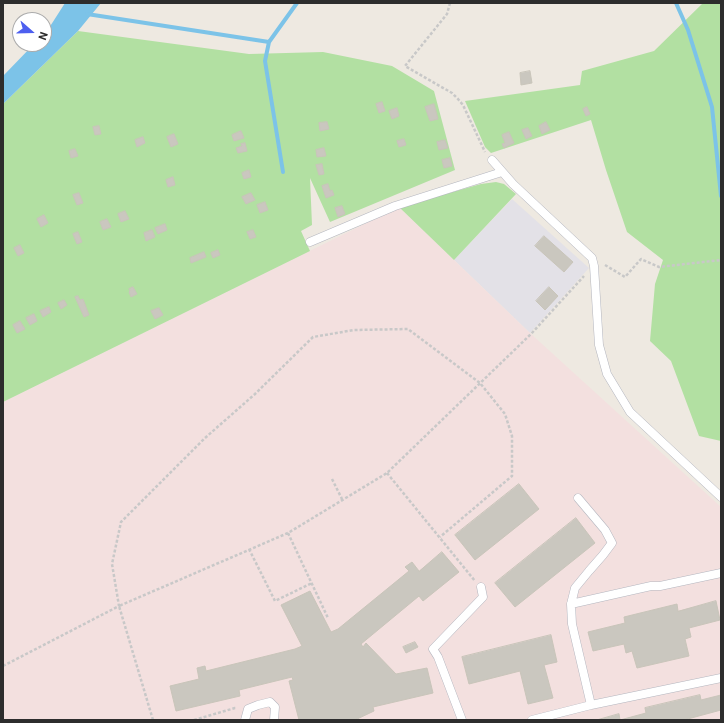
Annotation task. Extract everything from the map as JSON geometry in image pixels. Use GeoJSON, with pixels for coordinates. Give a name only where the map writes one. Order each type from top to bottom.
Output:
{"type":"FeatureCollection","features":[{"type":"Feature","properties":{"kind":"lane"},"geometry":{"type":"LineString","coordinates":[[492,160],[513,184],[593,262],[599,345],[607,374],[630,412],[721,497]]}},
{"type":"Feature","properties":{"kind":"lane"},"geometry":{"type":"LineString","coordinates":[[310,242],[395,206],[502,172]]}},
{"type":"Feature","properties":{"kind":"lane"},"geometry":{"type":"LineString","coordinates":[[578,498],[606,530],[612,543],[604,555],[575,588],[571,604],[572,624],[591,705]]}},
{"type":"Feature","properties":{"kind":"lane"},"geometry":{"type":"LineString","coordinates":[[571,604],[651,586],[660,586],[721,573]]}},
{"type":"Feature","properties":{"kind":"lane"},"geometry":{"type":"LineString","coordinates":[[462,720],[438,657],[433,649],[482,597],[481,588]]}},
{"type":"Feature","properties":{"kind":"lane"},"geometry":{"type":"LineString","coordinates":[[532,720],[591,705],[721,678]]}},
{"type":"Feature","properties":{"kind":"lane"},"geometry":{"type":"LineString","coordinates":[[245,720],[248,709],[270,702],[275,707],[274,720]]}},
{"type":"Feature","properties":{"kind":"path"},"geometry":{"type":"LineString","coordinates":[[450,3],[447,14],[405,66],[452,93],[458,99],[463,105],[484,151],[492,160]]}},
{"type":"Feature","properties":{"kind":"path"},"geometry":{"type":"LineString","coordinates":[[3,666],[119,606],[288,533],[387,473],[531,334],[593,262],[625,277],[640,259],[659,267],[721,260]]}},
{"type":"Feature","properties":{"kind":"path"},"geometry":{"type":"LineString","coordinates":[[153,720],[119,606],[112,564],[121,522],[205,438],[255,394],[313,337],[354,330],[408,328],[480,383],[505,414],[512,436],[512,476],[440,537]]}},
{"type":"Feature","properties":{"kind":"path"},"geometry":{"type":"LineString","coordinates":[[387,473],[481,588]]}},
{"type":"Feature","properties":{"kind":"path"},"geometry":{"type":"LineString","coordinates":[[332,479],[342,499]]}},
{"type":"Feature","properties":{"kind":"path"},"geometry":{"type":"LineString","coordinates":[[288,533],[328,618]]}},
{"type":"Feature","properties":{"kind":"path"},"geometry":{"type":"LineString","coordinates":[[249,549],[275,601],[312,584]]}},
{"type":"Feature","properties":{"kind":"path"},"geometry":{"type":"LineString","coordinates":[[194,720],[235,708],[248,709]]}},
{"type":"Feature","properties":{"kind":"shaded area"},"geometry":{"type":"Polygon","coordinates":[[[512,199],[589,268],[530,333],[454,260],[512,199]]]}},
{"type":"Feature","properties":{"kind":"shaded area"},"geometry":{"type":"Polygon","coordinates":[[[399,207],[530,333],[721,507],[721,720],[3,720],[3,402],[399,207]]]}},
{"type":"Feature","properties":{"kind":"green space"},"geometry":{"type":"Polygon","coordinates":[[[703,3],[721,3],[721,441],[699,436],[671,361],[650,341],[655,284],[663,260],[627,232],[591,120],[491,153],[485,147],[465,101],[580,85],[582,71],[654,51],[703,3]]]}},
{"type":"Feature","properties":{"kind":"green space"},"geometry":{"type":"Polygon","coordinates":[[[78,31],[249,54],[323,52],[392,66],[434,91],[455,170],[330,222],[310,178],[312,225],[301,231],[310,251],[3,402],[3,104],[78,31]]]}},
{"type":"Feature","properties":{"kind":"green space"},"geometry":{"type":"Polygon","coordinates":[[[496,182],[504,184],[516,194],[454,260],[399,207],[481,184],[496,182]]]}},
{"type":"Feature","properties":{"kind":"water"},"geometry":{"type":"Polygon","coordinates":[[[65,3],[101,3],[78,31],[3,104],[3,76],[26,52],[52,52],[52,23],[65,3]]]}},
{"type":"Feature","properties":{"kind":"building"},"geometry":{"type":"Polygon","coordinates":[[[530,71],[532,83],[521,85],[520,73],[530,71]]]}},
{"type":"Feature","properties":{"kind":"building"},"geometry":{"type":"Polygon","coordinates":[[[382,102],[385,111],[379,113],[376,104],[382,102]]]}},
{"type":"Feature","properties":{"kind":"building"},"geometry":{"type":"Polygon","coordinates":[[[434,104],[438,119],[430,121],[425,107],[434,104]]]}},
{"type":"Feature","properties":{"kind":"building"},"geometry":{"type":"Polygon","coordinates":[[[587,107],[590,114],[586,116],[583,109],[587,107]]]}},
{"type":"Feature","properties":{"kind":"building"},"geometry":{"type":"Polygon","coordinates":[[[397,108],[399,116],[392,119],[389,111],[397,108]]]}},
{"type":"Feature","properties":{"kind":"building"},"geometry":{"type":"Polygon","coordinates":[[[327,122],[329,129],[320,131],[319,123],[327,122]]]}},
{"type":"Feature","properties":{"kind":"building"},"geometry":{"type":"Polygon","coordinates":[[[546,122],[550,130],[542,134],[539,126],[546,122]]]}},
{"type":"Feature","properties":{"kind":"building"},"geometry":{"type":"Polygon","coordinates":[[[99,126],[101,134],[95,135],[93,127],[99,126]]]}},
{"type":"Feature","properties":{"kind":"building"},"geometry":{"type":"Polygon","coordinates":[[[528,128],[532,136],[526,139],[522,130],[528,128]]]}},
{"type":"Feature","properties":{"kind":"building"},"geometry":{"type":"Polygon","coordinates":[[[241,131],[244,138],[234,141],[232,135],[241,131]]]}},
{"type":"Feature","properties":{"kind":"building"},"geometry":{"type":"Polygon","coordinates":[[[509,132],[514,143],[504,148],[502,144],[505,143],[502,135],[509,132]]]}},
{"type":"Feature","properties":{"kind":"building"},"geometry":{"type":"Polygon","coordinates":[[[174,134],[178,144],[171,147],[167,137],[174,134]]]}},
{"type":"Feature","properties":{"kind":"building"},"geometry":{"type":"Polygon","coordinates":[[[143,137],[145,143],[137,147],[135,140],[143,137]]]}},
{"type":"Feature","properties":{"kind":"building"},"geometry":{"type":"Polygon","coordinates":[[[404,139],[406,145],[399,147],[397,141],[404,139]]]}},
{"type":"Feature","properties":{"kind":"building"},"geometry":{"type":"Polygon","coordinates":[[[445,140],[448,148],[439,150],[437,142],[445,140]]]}},
{"type":"Feature","properties":{"kind":"building"},"geometry":{"type":"Polygon","coordinates":[[[245,143],[247,151],[238,153],[236,148],[245,143]]]}},
{"type":"Feature","properties":{"kind":"building"},"geometry":{"type":"Polygon","coordinates":[[[324,148],[326,156],[317,157],[316,150],[324,148]]]}},
{"type":"Feature","properties":{"kind":"building"},"geometry":{"type":"Polygon","coordinates":[[[75,149],[78,156],[71,158],[69,151],[75,149]]]}},
{"type":"Feature","properties":{"kind":"building"},"geometry":{"type":"Polygon","coordinates":[[[450,158],[452,166],[444,168],[442,160],[450,158]]]}},
{"type":"Feature","properties":{"kind":"building"},"geometry":{"type":"Polygon","coordinates":[[[322,164],[324,174],[319,175],[316,165],[322,164]]]}},
{"type":"Feature","properties":{"kind":"building"},"geometry":{"type":"Polygon","coordinates":[[[249,170],[251,177],[244,179],[242,173],[249,170]]]}},
{"type":"Feature","properties":{"kind":"building"},"geometry":{"type":"Polygon","coordinates":[[[173,177],[175,185],[168,187],[166,180],[173,177]]]}},
{"type":"Feature","properties":{"kind":"building"},"geometry":{"type":"Polygon","coordinates":[[[328,184],[330,191],[332,190],[334,195],[326,198],[322,186],[328,184]]]}},
{"type":"Feature","properties":{"kind":"building"},"geometry":{"type":"Polygon","coordinates":[[[79,193],[83,203],[77,205],[73,195],[79,193]]]}},
{"type":"Feature","properties":{"kind":"building"},"geometry":{"type":"Polygon","coordinates":[[[251,193],[255,200],[246,204],[242,197],[251,193]]]}},
{"type":"Feature","properties":{"kind":"building"},"geometry":{"type":"Polygon","coordinates":[[[265,202],[268,210],[260,213],[257,205],[265,202]]]}},
{"type":"Feature","properties":{"kind":"building"},"geometry":{"type":"Polygon","coordinates":[[[342,206],[345,214],[338,217],[335,208],[342,206]]]}},
{"type":"Feature","properties":{"kind":"building"},"geometry":{"type":"Polygon","coordinates":[[[125,211],[129,219],[121,222],[118,214],[125,211]]]}},
{"type":"Feature","properties":{"kind":"building"},"geometry":{"type":"Polygon","coordinates":[[[44,215],[48,223],[41,227],[37,219],[44,215]]]}},
{"type":"Feature","properties":{"kind":"building"},"geometry":{"type":"Polygon","coordinates":[[[107,219],[111,227],[103,230],[100,222],[107,219]]]}},
{"type":"Feature","properties":{"kind":"building"},"geometry":{"type":"Polygon","coordinates":[[[165,224],[167,230],[158,234],[155,228],[165,224]]]}},
{"type":"Feature","properties":{"kind":"building"},"geometry":{"type":"Polygon","coordinates":[[[152,230],[155,237],[146,241],[144,233],[152,230]]]}},
{"type":"Feature","properties":{"kind":"building"},"geometry":{"type":"Polygon","coordinates":[[[253,230],[256,237],[250,239],[247,232],[253,230]]]}},
{"type":"Feature","properties":{"kind":"building"},"geometry":{"type":"Polygon","coordinates":[[[78,232],[82,242],[77,244],[73,234],[78,232]]]}},
{"type":"Feature","properties":{"kind":"building"},"geometry":{"type":"Polygon","coordinates":[[[544,236],[573,262],[564,272],[535,246],[544,236]]]}},
{"type":"Feature","properties":{"kind":"building"},"geometry":{"type":"Polygon","coordinates":[[[20,245],[24,253],[18,256],[14,248],[20,245]]]}},
{"type":"Feature","properties":{"kind":"building"},"geometry":{"type":"Polygon","coordinates":[[[218,250],[220,255],[213,258],[211,253],[218,250]]]}},
{"type":"Feature","properties":{"kind":"building"},"geometry":{"type":"Polygon","coordinates":[[[204,252],[206,257],[191,263],[190,258],[204,252]]]}},
{"type":"Feature","properties":{"kind":"building"},"geometry":{"type":"Polygon","coordinates":[[[133,287],[137,294],[131,297],[129,289],[133,287]]]}},
{"type":"Feature","properties":{"kind":"building"},"geometry":{"type":"Polygon","coordinates":[[[549,287],[558,296],[545,310],[536,301],[549,287]]]}},
{"type":"Feature","properties":{"kind":"building"},"geometry":{"type":"Polygon","coordinates":[[[78,296],[80,300],[83,299],[89,315],[84,317],[75,297],[78,296]]]}},
{"type":"Feature","properties":{"kind":"building"},"geometry":{"type":"Polygon","coordinates":[[[64,300],[67,305],[61,309],[58,303],[64,300]]]}},
{"type":"Feature","properties":{"kind":"building"},"geometry":{"type":"Polygon","coordinates":[[[49,307],[51,312],[43,317],[40,311],[49,307]]]}},
{"type":"Feature","properties":{"kind":"building"},"geometry":{"type":"Polygon","coordinates":[[[159,308],[163,315],[155,319],[151,311],[159,308]]]}},
{"type":"Feature","properties":{"kind":"building"},"geometry":{"type":"Polygon","coordinates":[[[34,314],[37,321],[30,325],[26,318],[34,314]]]}},
{"type":"Feature","properties":{"kind":"building"},"geometry":{"type":"Polygon","coordinates":[[[20,321],[25,329],[17,333],[13,325],[20,321]]]}},
{"type":"Feature","properties":{"kind":"building"},"geometry":{"type":"Polygon","coordinates":[[[519,484],[539,509],[475,560],[455,535],[519,484]]]}},
{"type":"Feature","properties":{"kind":"building"},"geometry":{"type":"Polygon","coordinates":[[[576,518],[595,543],[515,607],[495,583],[576,518]]]}},
{"type":"Feature","properties":{"kind":"building"},"geometry":{"type":"Polygon","coordinates":[[[442,552],[459,572],[423,601],[419,596],[361,644],[363,647],[366,643],[396,674],[427,668],[433,693],[373,707],[374,711],[355,720],[299,720],[289,681],[293,680],[292,677],[239,690],[240,696],[176,711],[170,686],[199,679],[197,668],[205,666],[206,671],[302,646],[281,605],[310,591],[331,632],[338,629],[409,571],[405,567],[412,562],[419,571],[442,552]]]}},
{"type":"Feature","properties":{"kind":"building"},"geometry":{"type":"Polygon","coordinates":[[[716,601],[720,620],[689,628],[691,637],[685,639],[689,656],[637,668],[632,651],[626,653],[624,644],[593,651],[588,632],[625,623],[624,617],[677,604],[678,611],[716,601]]]}},
{"type":"Feature","properties":{"kind":"building"},"geometry":{"type":"Polygon","coordinates":[[[551,635],[557,662],[544,665],[553,698],[528,704],[520,671],[469,684],[462,657],[551,635]]]}},
{"type":"Feature","properties":{"kind":"building"},"geometry":{"type":"Polygon","coordinates":[[[415,642],[418,647],[406,653],[403,647],[415,642]]]}},
{"type":"Feature","properties":{"kind":"building"},"geometry":{"type":"Polygon","coordinates":[[[700,695],[701,700],[721,695],[721,710],[684,720],[620,720],[646,713],[645,708],[700,695]]]}},
{"type":"Feature","properties":{"kind":"building"},"geometry":{"type":"Polygon","coordinates":[[[619,714],[620,720],[597,720],[619,714]]]}},
{"type":"Feature","properties":{"kind":"waterway"},"geometry":{"type":"LineString","coordinates":[[87,14],[269,42],[297,3]]}},
{"type":"Feature","properties":{"kind":"waterway"},"geometry":{"type":"LineString","coordinates":[[676,3],[688,30],[712,107],[721,196]]}},
{"type":"Feature","properties":{"kind":"waterway"},"geometry":{"type":"LineString","coordinates":[[269,42],[265,61],[283,172]]}}]}
